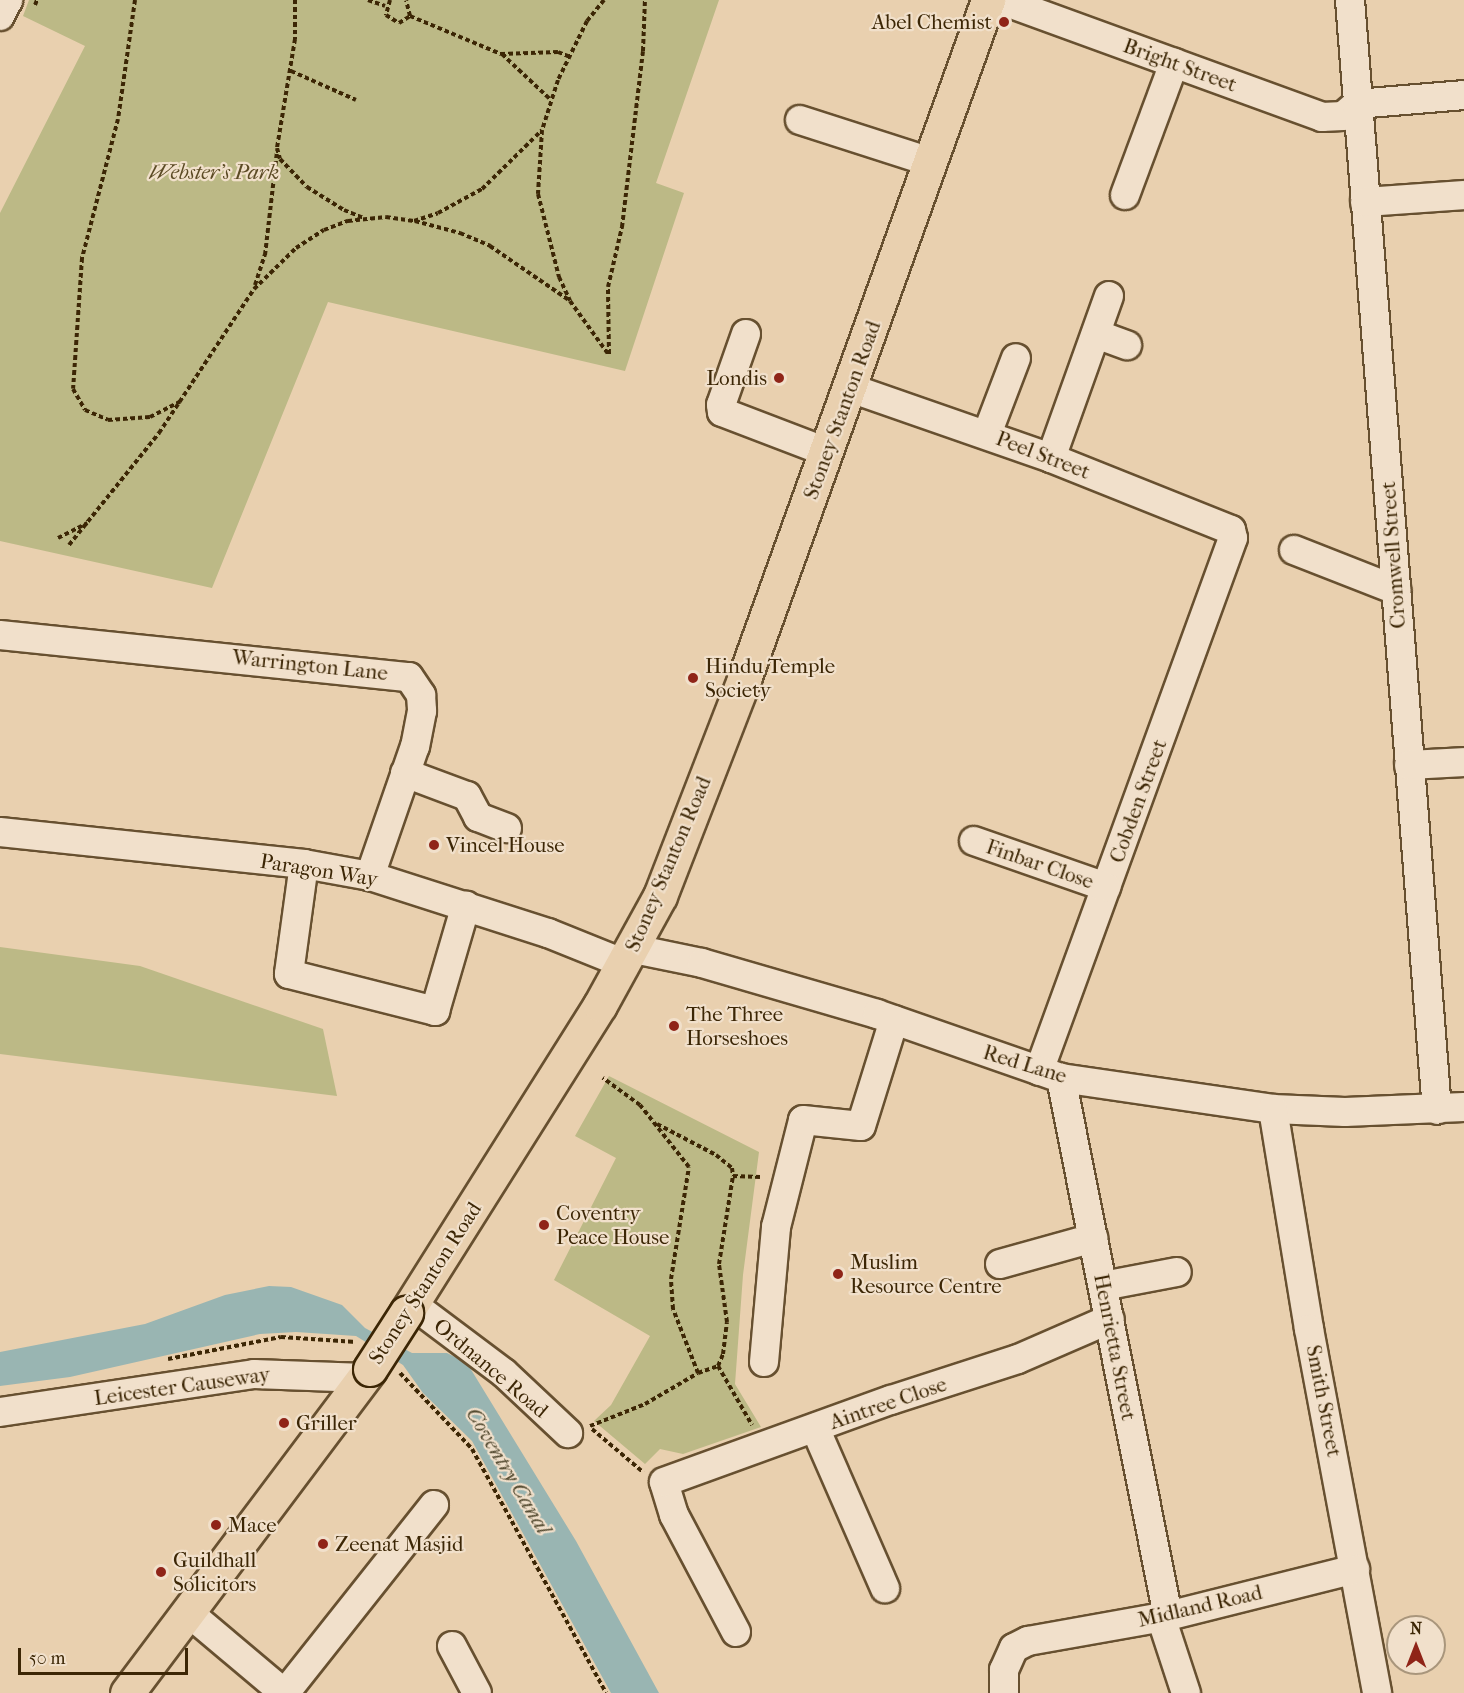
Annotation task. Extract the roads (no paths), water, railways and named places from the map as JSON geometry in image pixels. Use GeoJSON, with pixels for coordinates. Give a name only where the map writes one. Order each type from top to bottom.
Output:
{"type":"FeatureCollection","features":[{"type":"Feature","properties":{"kind":"main road","name":"Stoney Stanton Road"},"geometry":{"type":"LineString","coordinates":[[127,1693],[373,1364],[630,957],[660,896],[744,679],[932,162],[987,0]]}},
{"type":"Feature","properties":{"kind":"street","name":"Bright Street"},"geometry":{"type":"LineString","coordinates":[[1001,0],[1322,117],[1343,116],[1357,104]]}},
{"type":"Feature","properties":{"kind":"street","name":"Cromwell Street"},"geometry":{"type":"LineString","coordinates":[[1350,0],[1408,765],[1450,1108]]}},
{"type":"Feature","properties":{"kind":"street"},"geometry":{"type":"LineString","coordinates":[[0,15],[22,3]]}},
{"type":"Feature","properties":{"kind":"street"},"geometry":{"type":"LineString","coordinates":[[1125,195],[1174,63]]}},
{"type":"Feature","properties":{"kind":"street"},"geometry":{"type":"LineString","coordinates":[[1357,104],[1464,95]]}},
{"type":"Feature","properties":{"kind":"street"},"geometry":{"type":"LineString","coordinates":[[800,120],[932,162]]}},
{"type":"Feature","properties":{"kind":"street"},"geometry":{"type":"LineString","coordinates":[[1365,202],[1464,195]]}},
{"type":"Feature","properties":{"kind":"street"},"geometry":{"type":"LineString","coordinates":[[1051,458],[1109,296]]}},
{"type":"Feature","properties":{"kind":"street"},"geometry":{"type":"LineString","coordinates":[[746,334],[720,405],[722,412],[827,452]]}},
{"type":"Feature","properties":{"kind":"street"},"geometry":{"type":"LineString","coordinates":[[1096,334],[1127,345]]}},
{"type":"Feature","properties":{"kind":"street"},"geometry":{"type":"LineString","coordinates":[[987,434],[1016,358]]}},
{"type":"Feature","properties":{"kind":"street","name":"Peel Street"},"geometry":{"type":"LineString","coordinates":[[850,388],[987,434],[1231,530]]}},
{"type":"Feature","properties":{"kind":"street","name":"Cobden Street"},"geometry":{"type":"LineString","coordinates":[[1050,1075],[1106,887],[1233,538],[1231,530]]}},
{"type":"Feature","properties":{"kind":"street"},"geometry":{"type":"LineString","coordinates":[[1294,550],[1396,590]]}},
{"type":"Feature","properties":{"kind":"street","name":"Warrington Lane"},"geometry":{"type":"LineString","coordinates":[[0,635],[409,677],[421,695],[422,711],[405,773],[370,876]]}},
{"type":"Feature","properties":{"kind":"street"},"geometry":{"type":"LineString","coordinates":[[1408,765],[1464,762]]}},
{"type":"Feature","properties":{"kind":"street"},"geometry":{"type":"LineString","coordinates":[[405,773],[468,796],[478,817],[507,828]]}},
{"type":"Feature","properties":{"kind":"street","name":"Paragon Way"},"geometry":{"type":"LineString","coordinates":[[0,832],[303,864],[370,876],[630,957]]}},
{"type":"Feature","properties":{"kind":"street","name":"Finbar Close"},"geometry":{"type":"LineString","coordinates":[[974,842],[1106,887]]}},
{"type":"Feature","properties":{"kind":"street"},"geometry":{"type":"LineString","coordinates":[[303,864],[289,974],[435,1011],[466,905]]}},
{"type":"Feature","properties":{"kind":"street","name":"Red Lane"},"geometry":{"type":"LineString","coordinates":[[630,957],[702,963],[894,1020],[1050,1075],[1273,1108],[1450,1108]]}},
{"type":"Feature","properties":{"kind":"street"},"geometry":{"type":"LineString","coordinates":[[764,1362],[776,1227],[803,1120],[861,1126],[894,1020]]}},
{"type":"Feature","properties":{"kind":"street","name":"Henrietta Street"},"geometry":{"type":"LineString","coordinates":[[1050,1075],[1093,1238],[1165,1617],[1186,1693]]}},
{"type":"Feature","properties":{"kind":"street","name":"Smith Street"},"geometry":{"type":"LineString","coordinates":[[1273,1108],[1377,1693]]}},
{"type":"Feature","properties":{"kind":"street"},"geometry":{"type":"LineString","coordinates":[[1000,1264],[1093,1238]]}},
{"type":"Feature","properties":{"kind":"street"},"geometry":{"type":"LineString","coordinates":[[1103,1286],[1177,1272]]}},
{"type":"Feature","properties":{"kind":"street","name":"Ordnance Road"},"geometry":{"type":"LineString","coordinates":[[409,1309],[504,1373],[578,1430]]}},
{"type":"Feature","properties":{"kind":"street","name":"Aintree Close"},"geometry":{"type":"LineString","coordinates":[[736,1632],[674,1515],[664,1482],[1018,1359],[1110,1319]]}},
{"type":"Feature","properties":{"kind":"street","name":"Leicester Causeway"},"geometry":{"type":"LineString","coordinates":[[0,1412],[254,1374],[373,1364]]}},
{"type":"Feature","properties":{"kind":"street"},"geometry":{"type":"LineString","coordinates":[[815,1428],[885,1588]]}},
{"type":"Feature","properties":{"kind":"street"},"geometry":{"type":"LineString","coordinates":[[189,1613],[284,1693],[434,1505]]}},
{"type":"Feature","properties":{"kind":"street","name":"Midland Road"},"geometry":{"type":"LineString","coordinates":[[1004,1693],[1004,1670],[1014,1648],[1043,1637],[1165,1617],[1355,1569]]}},
{"type":"Feature","properties":{"kind":"street"},"geometry":{"type":"LineString","coordinates":[[452,1646],[477,1693]]}},
{"type":"Feature","properties":{"kind":"water","name":"Coventry Canal"},"geometry":{"type":"Polygon","coordinates":[[[269,1286],[291,1287],[342,1305],[365,1328],[412,1353],[447,1353],[467,1363],[576,1541],[659,1693],[611,1693],[472,1441],[423,1393],[403,1365],[356,1336],[296,1332],[260,1334],[70,1377],[0,1386],[0,1352],[145,1324],[225,1295],[269,1286]]]}},
{"type":"Feature","properties":{"kind":"place","name":"Abel Chemist"},"geometry":{"type":"Point","coordinates":[1004,22]}},
{"type":"Feature","properties":{"kind":"place","name":"Londis"},"geometry":{"type":"Point","coordinates":[779,378]}},
{"type":"Feature","properties":{"kind":"place","name":"Hindu Temple Society"},"geometry":{"type":"Point","coordinates":[693,678]}},
{"type":"Feature","properties":{"kind":"place","name":"Vincel House"},"geometry":{"type":"Point","coordinates":[434,845]}},
{"type":"Feature","properties":{"kind":"place","name":"The Three Horseshoes"},"geometry":{"type":"Point","coordinates":[674,1026]}},
{"type":"Feature","properties":{"kind":"place","name":"Coventry Peace House"},"geometry":{"type":"Point","coordinates":[544,1225]}},
{"type":"Feature","properties":{"kind":"place","name":"Muslim Resource Centre"},"geometry":{"type":"Point","coordinates":[838,1274]}},
{"type":"Feature","properties":{"kind":"place","name":"Griller"},"geometry":{"type":"Point","coordinates":[284,1423]}},
{"type":"Feature","properties":{"kind":"place","name":"Mace"},"geometry":{"type":"Point","coordinates":[216,1525]}},
{"type":"Feature","properties":{"kind":"place","name":"Zeenat Masjid"},"geometry":{"type":"Point","coordinates":[323,1544]}},
{"type":"Feature","properties":{"kind":"place","name":"Guildhall Solicitors"},"geometry":{"type":"Point","coordinates":[161,1572]}},
{"type":"Feature","properties":{"kind":"park label","name":"Webster's Park"},"geometry":{"type":"Point","coordinates":[214,172]}}]}
